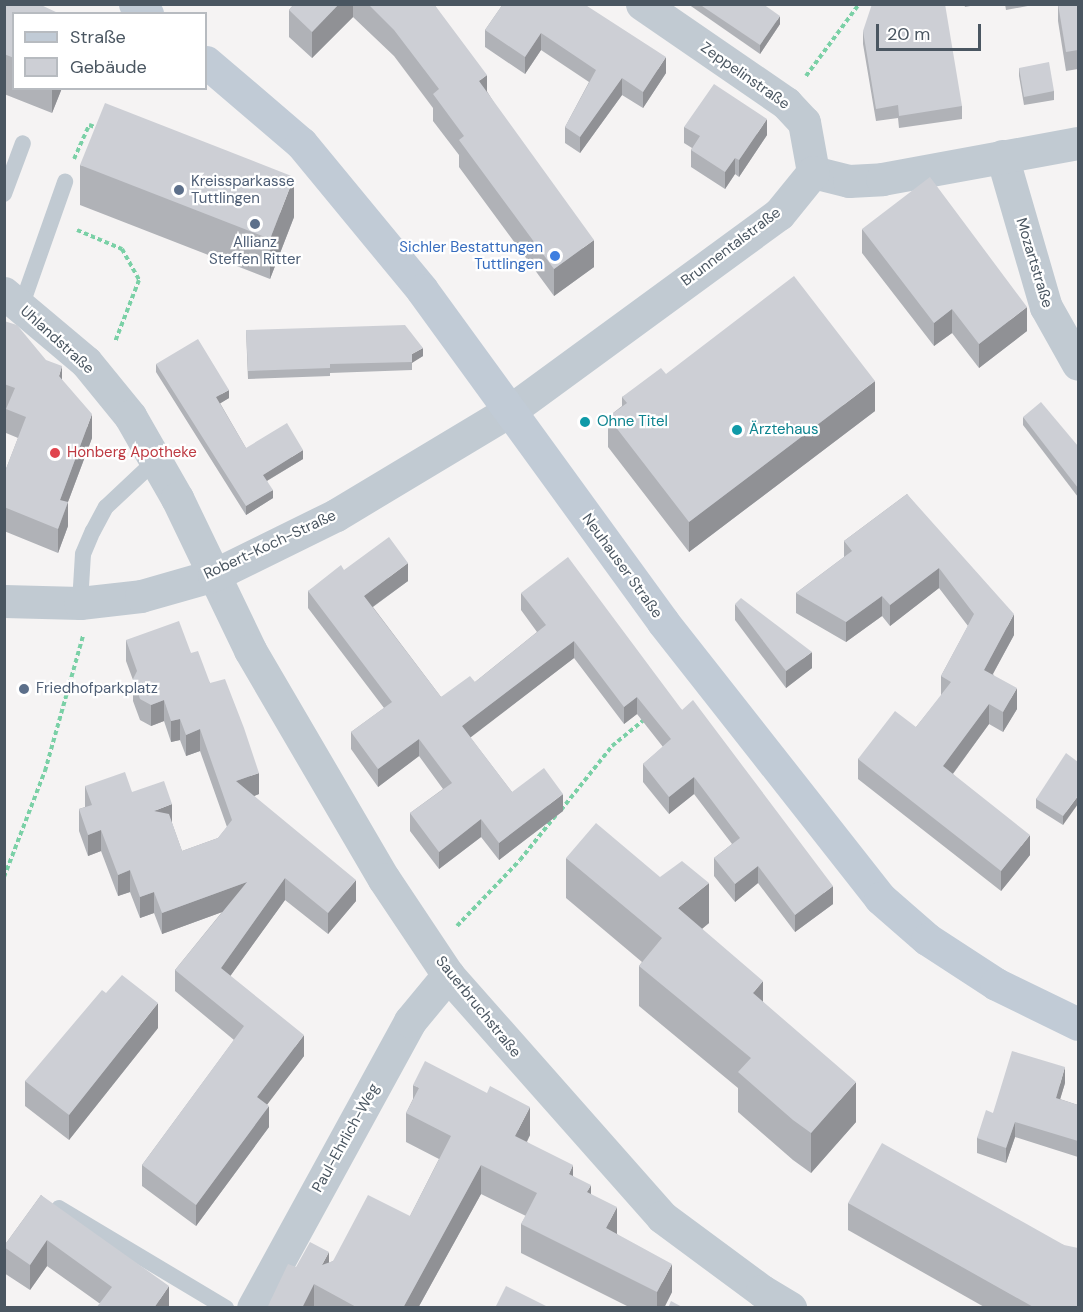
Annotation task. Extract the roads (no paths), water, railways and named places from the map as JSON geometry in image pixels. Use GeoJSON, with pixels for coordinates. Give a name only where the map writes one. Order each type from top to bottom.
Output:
{"type":"FeatureCollection","features":[{"type":"Feature","properties":{"kind":"street","name":"Zeppelinstraße"},"geometry":{"type":"LineString","coordinates":[[642,4],[786,103],[804,122],[813,171]]}},
{"type":"Feature","properties":{"kind":"street","name":"Neuhauser Straße"},"geometry":{"type":"LineString","coordinates":[[207,63],[302,143],[422,290],[663,622],[880,898],[927,939],[996,984],[1078,1024]]}},
{"type":"Feature","properties":{"kind":"street"},"geometry":{"type":"LineString","coordinates":[[813,171],[849,181],[882,179],[1078,143]]}},
{"type":"Feature","properties":{"kind":"street","name":"Mozartstraße"},"geometry":{"type":"LineString","coordinates":[[1002,156],[1046,307],[1078,364]]}},
{"type":"Feature","properties":{"kind":"street","name":"Brunnentalstraße"},"geometry":{"type":"LineString","coordinates":[[511,410],[779,214],[813,171]]}},
{"type":"Feature","properties":{"kind":"street","name":"Uhlandstraße"},"geometry":{"type":"LineString","coordinates":[[13,300],[86,362],[130,416],[154,462],[177,498],[214,575]]}},
{"type":"Feature","properties":{"kind":"street","name":"Robert-Koch-Straße"},"geometry":{"type":"LineString","coordinates":[[6,608],[141,596],[214,575],[336,515],[511,410]]}},
{"type":"Feature","properties":{"kind":"street","name":"Sauerbruchstraße"},"geometry":{"type":"LineString","coordinates":[[214,575],[250,650],[384,879],[440,963],[662,1217],[762,1291],[790,1308]]}},
{"type":"Feature","properties":{"kind":"street","name":"Paul-Ehrlich-Weg"},"geometry":{"type":"LineString","coordinates":[[253,1308],[440,963]]}},
{"type":"Feature","properties":{"kind":"lane"},"geometry":{"type":"LineString","coordinates":[[4,194],[23,143]]}},
{"type":"Feature","properties":{"kind":"lane"},"geometry":{"type":"LineString","coordinates":[[13,300],[52,219],[65,182]]}},
{"type":"Feature","properties":{"kind":"lane"},"geometry":{"type":"LineString","coordinates":[[80,603],[83,554],[93,531],[106,507],[154,462]]}},
{"type":"Feature","properties":{"kind":"lane"},"geometry":{"type":"LineString","coordinates":[[59,1208],[226,1308]]}},
{"type":"Feature","properties":{"kind":"place","name":"Kreissparkasse Tuttlingen"},"geometry":{"type":"Point","coordinates":[179,190]}},
{"type":"Feature","properties":{"kind":"place","name":"Allianz Steffen Ritter"},"geometry":{"type":"Point","coordinates":[255,224]}},
{"type":"Feature","properties":{"kind":"place","name":"Sichler Bestattungen Tuttlingen"},"geometry":{"type":"Point","coordinates":[555,256]}},
{"type":"Feature","properties":{"kind":"place","name":"Ohne Titel"},"geometry":{"type":"Point","coordinates":[585,422]}},
{"type":"Feature","properties":{"kind":"place","name":"Ärztehaus"},"geometry":{"type":"Point","coordinates":[737,430]}},
{"type":"Feature","properties":{"kind":"place","name":"Honberg Apotheke"},"geometry":{"type":"Point","coordinates":[55,453]}},
{"type":"Feature","properties":{"kind":"place","name":"Friedhofparkplatz"},"geometry":{"type":"Point","coordinates":[24,689]}}]}
